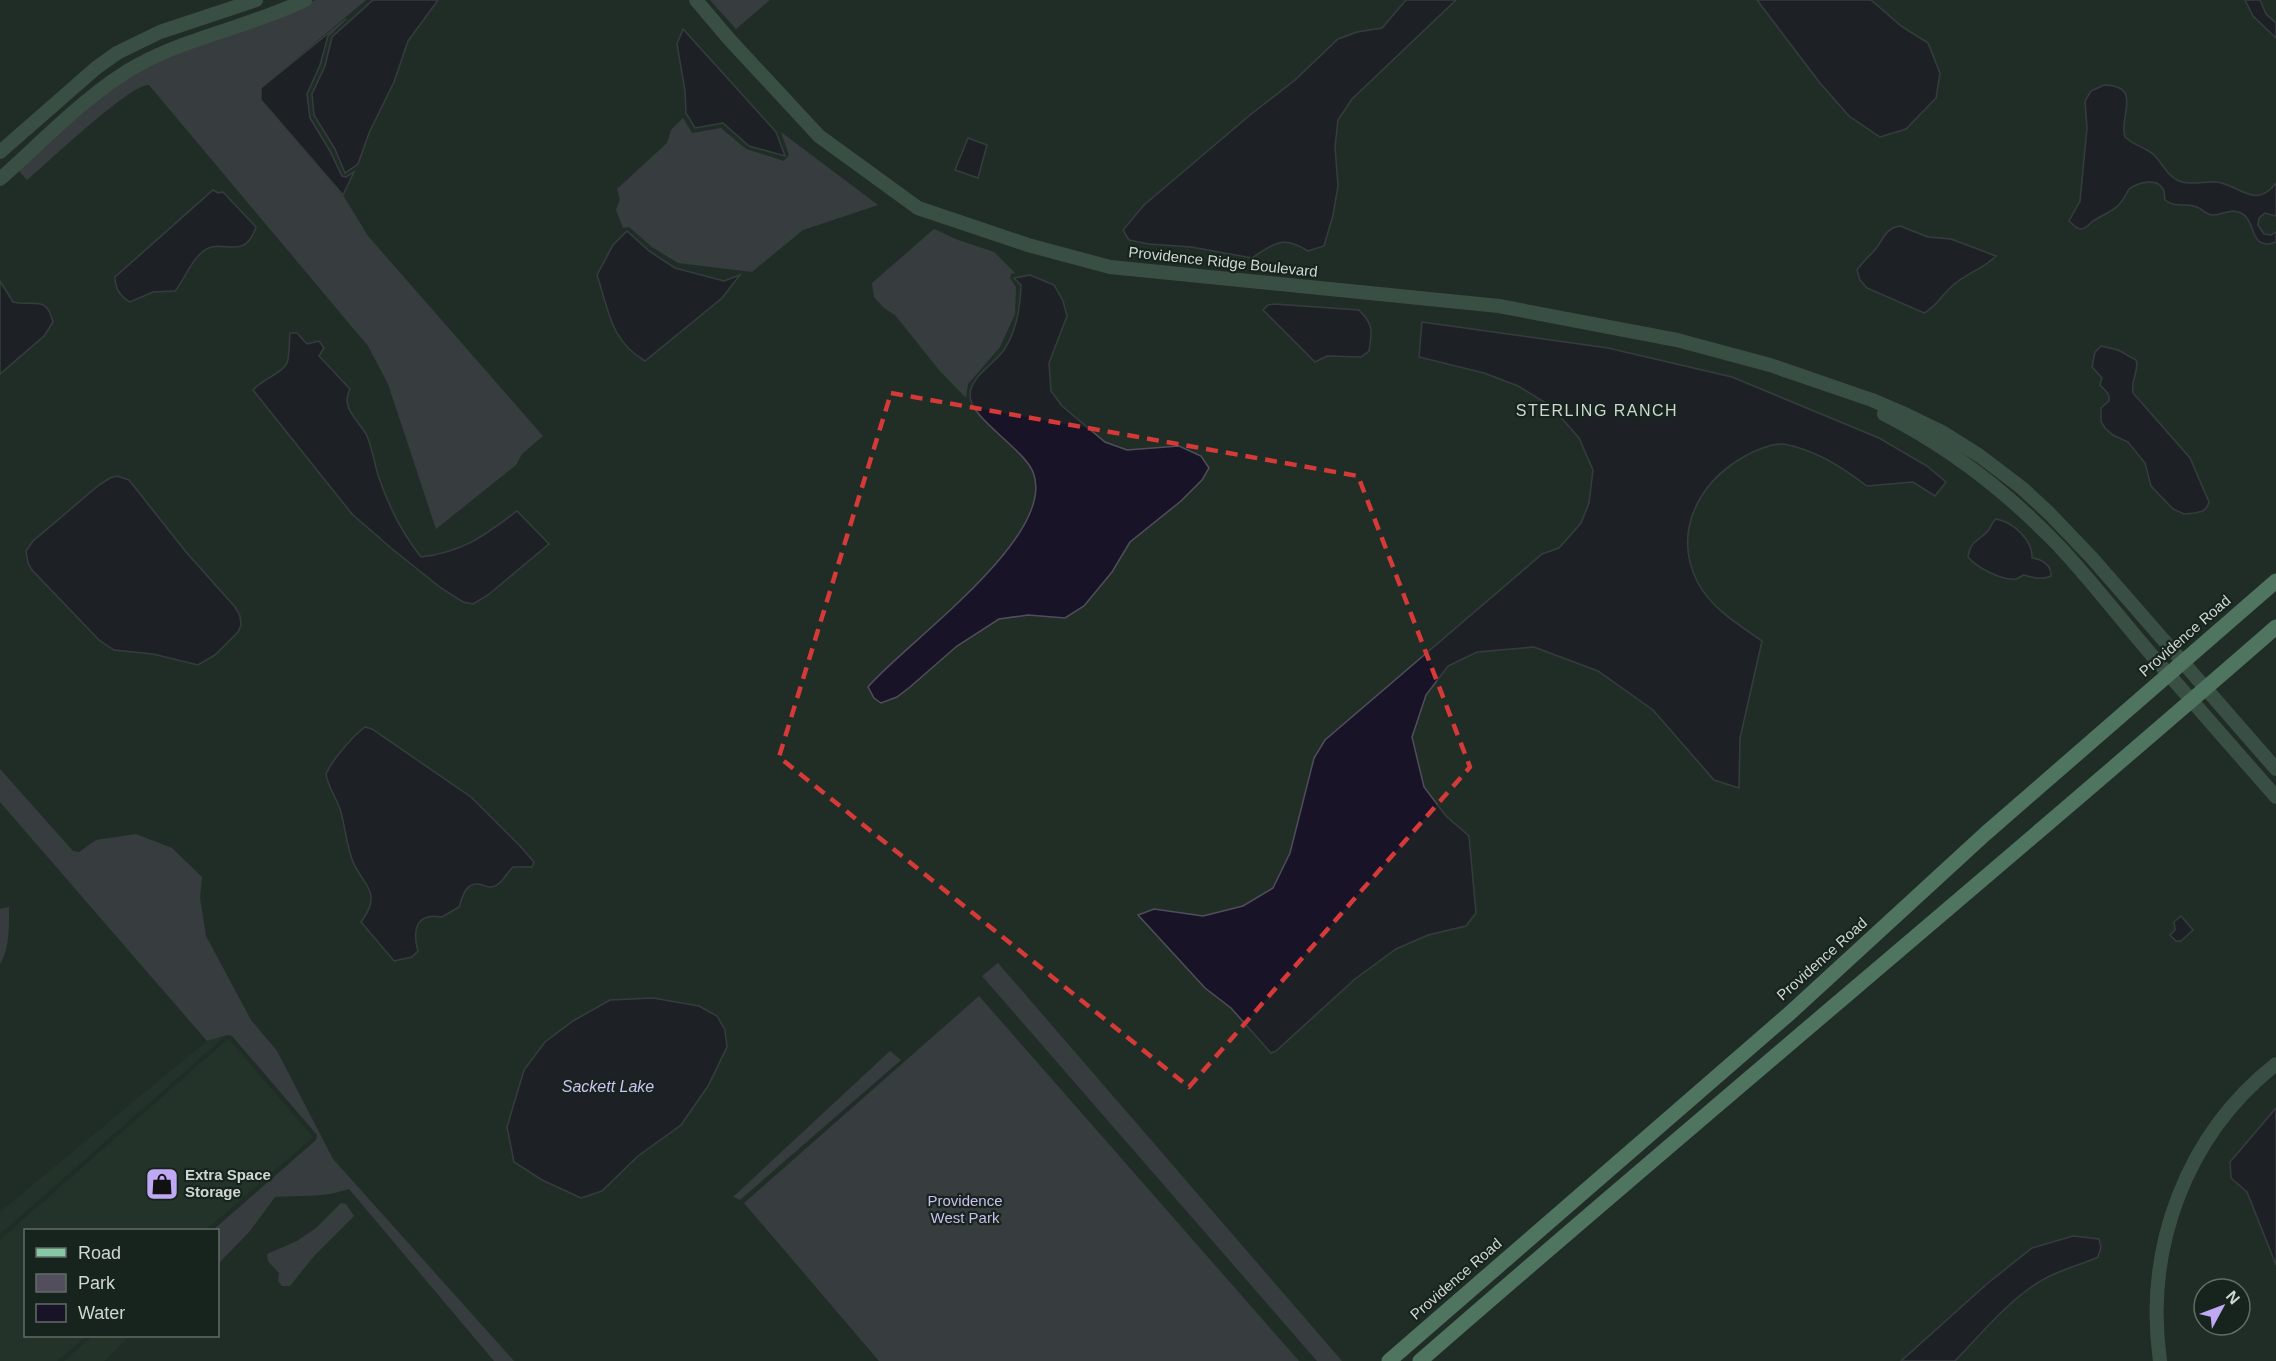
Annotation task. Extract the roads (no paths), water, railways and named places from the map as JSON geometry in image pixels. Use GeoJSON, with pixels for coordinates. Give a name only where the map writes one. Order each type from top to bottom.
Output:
{"type":"FeatureCollection","features":[{"type":"Feature","properties":{"kind":"main road","name":"Providence Road"},"geometry":{"type":"LineString","coordinates":[[1389,1361],[1790,1013],[1985,834],[2276,581]]}},
{"type":"Feature","properties":{"kind":"main road"},"geometry":{"type":"LineString","coordinates":[[1420,1361],[1804,1029],[2006,862],[2276,627]]}},
{"type":"Feature","properties":{"kind":"main road"},"geometry":{"type":"LineString","coordinates":[[1790,1013],[1804,1029]]}},
{"type":"Feature","properties":{"kind":"street"},"geometry":{"type":"LineString","coordinates":[[0,152],[96,68],[117,53],[160,32],[256,0]]}},
{"type":"Feature","properties":{"kind":"street"},"geometry":{"type":"LineString","coordinates":[[0,179],[100,91],[131,69],[163,54],[305,0]]}},
{"type":"Feature","properties":{"kind":"street","name":"Providence Ridge Boulevard"},"geometry":{"type":"LineString","coordinates":[[696,0],[819,136],[918,208],[1028,245],[1110,267],[1499,306],[1677,340],[1770,365],[1872,400],[1916,419],[1961,443],[2001,471],[2050,514],[2072,536],[2276,769]]}},
{"type":"Feature","properties":{"kind":"street","name":"Providence Ridge Boulevard"},"geometry":{"type":"LineString","coordinates":[[1829,386],[1922,435],[1957,458],[2009,498],[2060,547],[2276,797]]}},
{"type":"Feature","properties":{"kind":"street"},"geometry":{"type":"LineString","coordinates":[[2160,1361],[2157,1342],[2156,1287],[2165,1234],[2177,1198],[2192,1163],[2210,1135],[2240,1098],[2276,1064]]}},
{"type":"Feature","properties":{"kind":"water"},"geometry":{"type":"Polygon","coordinates":[[[373,0],[438,0],[408,41],[394,82],[369,133],[358,164],[345,173],[335,149],[314,115],[312,94],[325,66],[332,37],[373,0]]]}},
{"type":"Feature","properties":{"kind":"water"},"geometry":{"type":"Polygon","coordinates":[[[1406,0],[1456,0],[1352,99],[1338,120],[1335,147],[1338,186],[1324,246],[1308,251],[1292,243],[1279,243],[1252,258],[1191,247],[1129,240],[1123,230],[1144,205],[1295,80],[1338,39],[1357,32],[1382,28],[1406,0]]]}},
{"type":"Feature","properties":{"kind":"water"},"geometry":{"type":"Polygon","coordinates":[[[1757,0],[1871,0],[1901,26],[1928,43],[1940,73],[1936,98],[1906,129],[1880,137],[1849,116],[1820,83],[1757,0]]]}},
{"type":"Feature","properties":{"kind":"water"},"geometry":{"type":"Polygon","coordinates":[[[2245,0],[2260,0],[2266,14],[2276,23],[2276,38],[2253,16],[2245,0]]]}},
{"type":"Feature","properties":{"kind":"water"},"geometry":{"type":"Polygon","coordinates":[[[346,19],[328,36],[320,65],[307,94],[310,118],[342,176],[346,177],[354,172],[343,195],[261,100],[261,88],[346,19]]]}},
{"type":"Feature","properties":{"kind":"water"},"geometry":{"type":"Polygon","coordinates":[[[683,29],[776,132],[785,156],[749,146],[723,123],[695,128],[686,113],[685,91],[677,44],[683,29]]]}},
{"type":"Feature","properties":{"kind":"water"},"geometry":{"type":"Polygon","coordinates":[[[2104,85],[2116,87],[2123,91],[2126,97],[2125,137],[2153,154],[2175,179],[2188,183],[2217,182],[2254,195],[2261,195],[2269,191],[2276,183],[2276,216],[2265,213],[2259,218],[2258,225],[2264,234],[2271,235],[2276,232],[2276,242],[2261,243],[2246,217],[2241,213],[2234,211],[2210,215],[2197,207],[2173,204],[2165,200],[2164,190],[2160,185],[2152,182],[2142,183],[2129,189],[2118,206],[2084,228],[2078,228],[2069,221],[2080,201],[2087,128],[2085,101],[2091,91],[2104,85]]]}},
{"type":"Feature","properties":{"kind":"water"},"geometry":{"type":"Polygon","coordinates":[[[968,138],[987,145],[978,178],[955,170],[968,138]]]}},
{"type":"Feature","properties":{"kind":"water"},"geometry":{"type":"Polygon","coordinates":[[[213,190],[218,193],[223,192],[256,227],[251,238],[238,247],[215,246],[207,249],[195,259],[175,291],[153,292],[130,302],[127,300],[117,288],[115,277],[213,190]]]}},
{"type":"Feature","properties":{"kind":"water"},"geometry":{"type":"Polygon","coordinates":[[[1900,226],[1928,237],[1951,239],[1996,256],[1948,289],[1932,308],[1924,313],[1867,288],[1860,280],[1857,270],[1887,232],[1900,226]]]}},
{"type":"Feature","properties":{"kind":"water"},"geometry":{"type":"Polygon","coordinates":[[[627,231],[649,251],[675,268],[724,281],[740,275],[722,298],[645,361],[624,344],[612,324],[597,275],[613,245],[627,231]]]}},
{"type":"Feature","properties":{"kind":"water"},"geometry":{"type":"Polygon","coordinates":[[[1030,275],[1054,285],[1063,301],[1067,316],[1049,363],[1051,391],[1062,406],[1105,442],[1127,450],[1179,446],[1201,456],[1209,468],[1202,480],[1181,501],[1130,542],[1112,572],[1084,606],[1065,618],[1028,615],[999,619],[957,646],[897,697],[881,703],[874,698],[868,687],[974,587],[1002,557],[1023,527],[1035,498],[1033,472],[1019,453],[979,414],[970,396],[973,383],[1004,350],[1015,327],[1021,285],[1014,278],[1030,275]]]}},
{"type":"Feature","properties":{"kind":"water"},"geometry":{"type":"Polygon","coordinates":[[[0,281],[13,302],[43,305],[50,313],[53,322],[44,336],[0,374],[0,281]]]}},
{"type":"Feature","properties":{"kind":"water"},"geometry":{"type":"Polygon","coordinates":[[[1268,305],[1359,310],[1370,324],[1369,351],[1361,357],[1327,356],[1315,362],[1263,310],[1268,305]]]}},
{"type":"Feature","properties":{"kind":"water"},"geometry":{"type":"Polygon","coordinates":[[[1422,322],[1608,348],[1732,377],[1879,438],[1927,466],[1946,482],[1935,496],[1913,482],[1867,486],[1825,458],[1806,450],[1777,444],[1740,459],[1711,483],[1701,497],[1693,513],[1688,547],[1691,565],[1698,583],[1718,609],[1762,641],[1740,738],[1739,788],[1714,780],[1653,710],[1598,671],[1534,647],[1477,652],[1448,666],[1426,695],[1412,737],[1424,787],[1446,816],[1469,836],[1476,913],[1466,926],[1428,935],[1396,949],[1355,979],[1276,1051],[1271,1053],[1231,1008],[1205,988],[1138,915],[1154,909],[1203,916],[1243,906],[1273,888],[1290,853],[1314,758],[1325,740],[1542,554],[1559,548],[1581,523],[1589,503],[1593,470],[1579,438],[1551,406],[1518,386],[1484,373],[1419,357],[1422,322]]]}},
{"type":"Feature","properties":{"kind":"water"},"geometry":{"type":"Polygon","coordinates":[[[290,333],[297,333],[307,344],[319,341],[324,348],[319,356],[350,389],[347,402],[351,413],[366,434],[386,497],[401,528],[421,557],[461,547],[494,528],[517,511],[549,544],[488,595],[473,604],[463,602],[441,588],[391,548],[352,514],[253,390],[285,367],[289,356],[290,333]]]}},
{"type":"Feature","properties":{"kind":"water"},"geometry":{"type":"Polygon","coordinates":[[[2101,346],[2118,350],[2136,360],[2133,393],[2190,458],[2209,502],[2203,511],[2184,514],[2173,509],[2151,486],[2145,463],[2128,442],[2113,435],[2105,428],[2101,421],[2101,408],[2109,401],[2109,396],[2100,385],[2102,378],[2092,367],[2095,352],[2101,346]]]}},
{"type":"Feature","properties":{"kind":"water"},"geometry":{"type":"Polygon","coordinates":[[[117,476],[129,480],[186,552],[235,607],[240,616],[241,625],[238,632],[215,655],[198,665],[153,654],[114,650],[99,640],[32,570],[28,563],[26,551],[33,541],[99,485],[117,476]]]}},
{"type":"Feature","properties":{"kind":"water"},"geometry":{"type":"Polygon","coordinates":[[[1996,519],[2009,524],[2021,533],[2029,545],[2032,558],[2046,564],[2051,576],[2038,578],[2024,575],[2016,579],[2004,578],[1983,569],[1968,557],[1973,544],[1987,532],[1996,519]]]}},
{"type":"Feature","properties":{"kind":"water"},"geometry":{"type":"Polygon","coordinates":[[[365,727],[372,729],[471,797],[534,862],[532,867],[513,867],[495,886],[474,884],[470,886],[459,907],[442,917],[426,917],[421,920],[416,930],[418,951],[412,957],[394,961],[361,922],[368,911],[371,895],[352,859],[340,809],[326,774],[343,749],[365,727]]]}},
{"type":"Feature","properties":{"kind":"water"},"geometry":{"type":"Polygon","coordinates":[[[2181,916],[2193,930],[2181,941],[2176,941],[2170,935],[2175,930],[2174,922],[2181,916]]]}},
{"type":"Feature","properties":{"kind":"water","name":"Sackett Lake"},"geometry":{"type":"Polygon","coordinates":[[[653,998],[699,1006],[717,1016],[725,1030],[727,1047],[708,1086],[681,1125],[638,1156],[602,1191],[581,1198],[542,1180],[514,1162],[507,1127],[524,1070],[545,1042],[573,1021],[610,1000],[653,998]]]}},
{"type":"Feature","properties":{"kind":"water"},"geometry":{"type":"Polygon","coordinates":[[[2276,1108],[2276,1265],[2247,1192],[2231,1178],[2230,1162],[2276,1108]]]}},
{"type":"Feature","properties":{"kind":"water"},"geometry":{"type":"Polygon","coordinates":[[[2073,1236],[2099,1239],[2101,1247],[2098,1257],[2053,1274],[2028,1290],[1995,1319],[1955,1361],[1901,1361],[1988,1283],[2032,1248],[2073,1236]]]}},
{"type":"Feature","properties":{"kind":"place","name":"Extra Space Storage"},"geometry":{"type":"Point","coordinates":[162,1184]}},
{"type":"Feature","properties":{"kind":"district","name":"STERLING RANCH"},"geometry":{"type":"Point","coordinates":[1597,410]}},
{"type":"Feature","properties":{"kind":"park label","name":"Providence West Park"},"geometry":{"type":"Point","coordinates":[965,1210]}}]}
